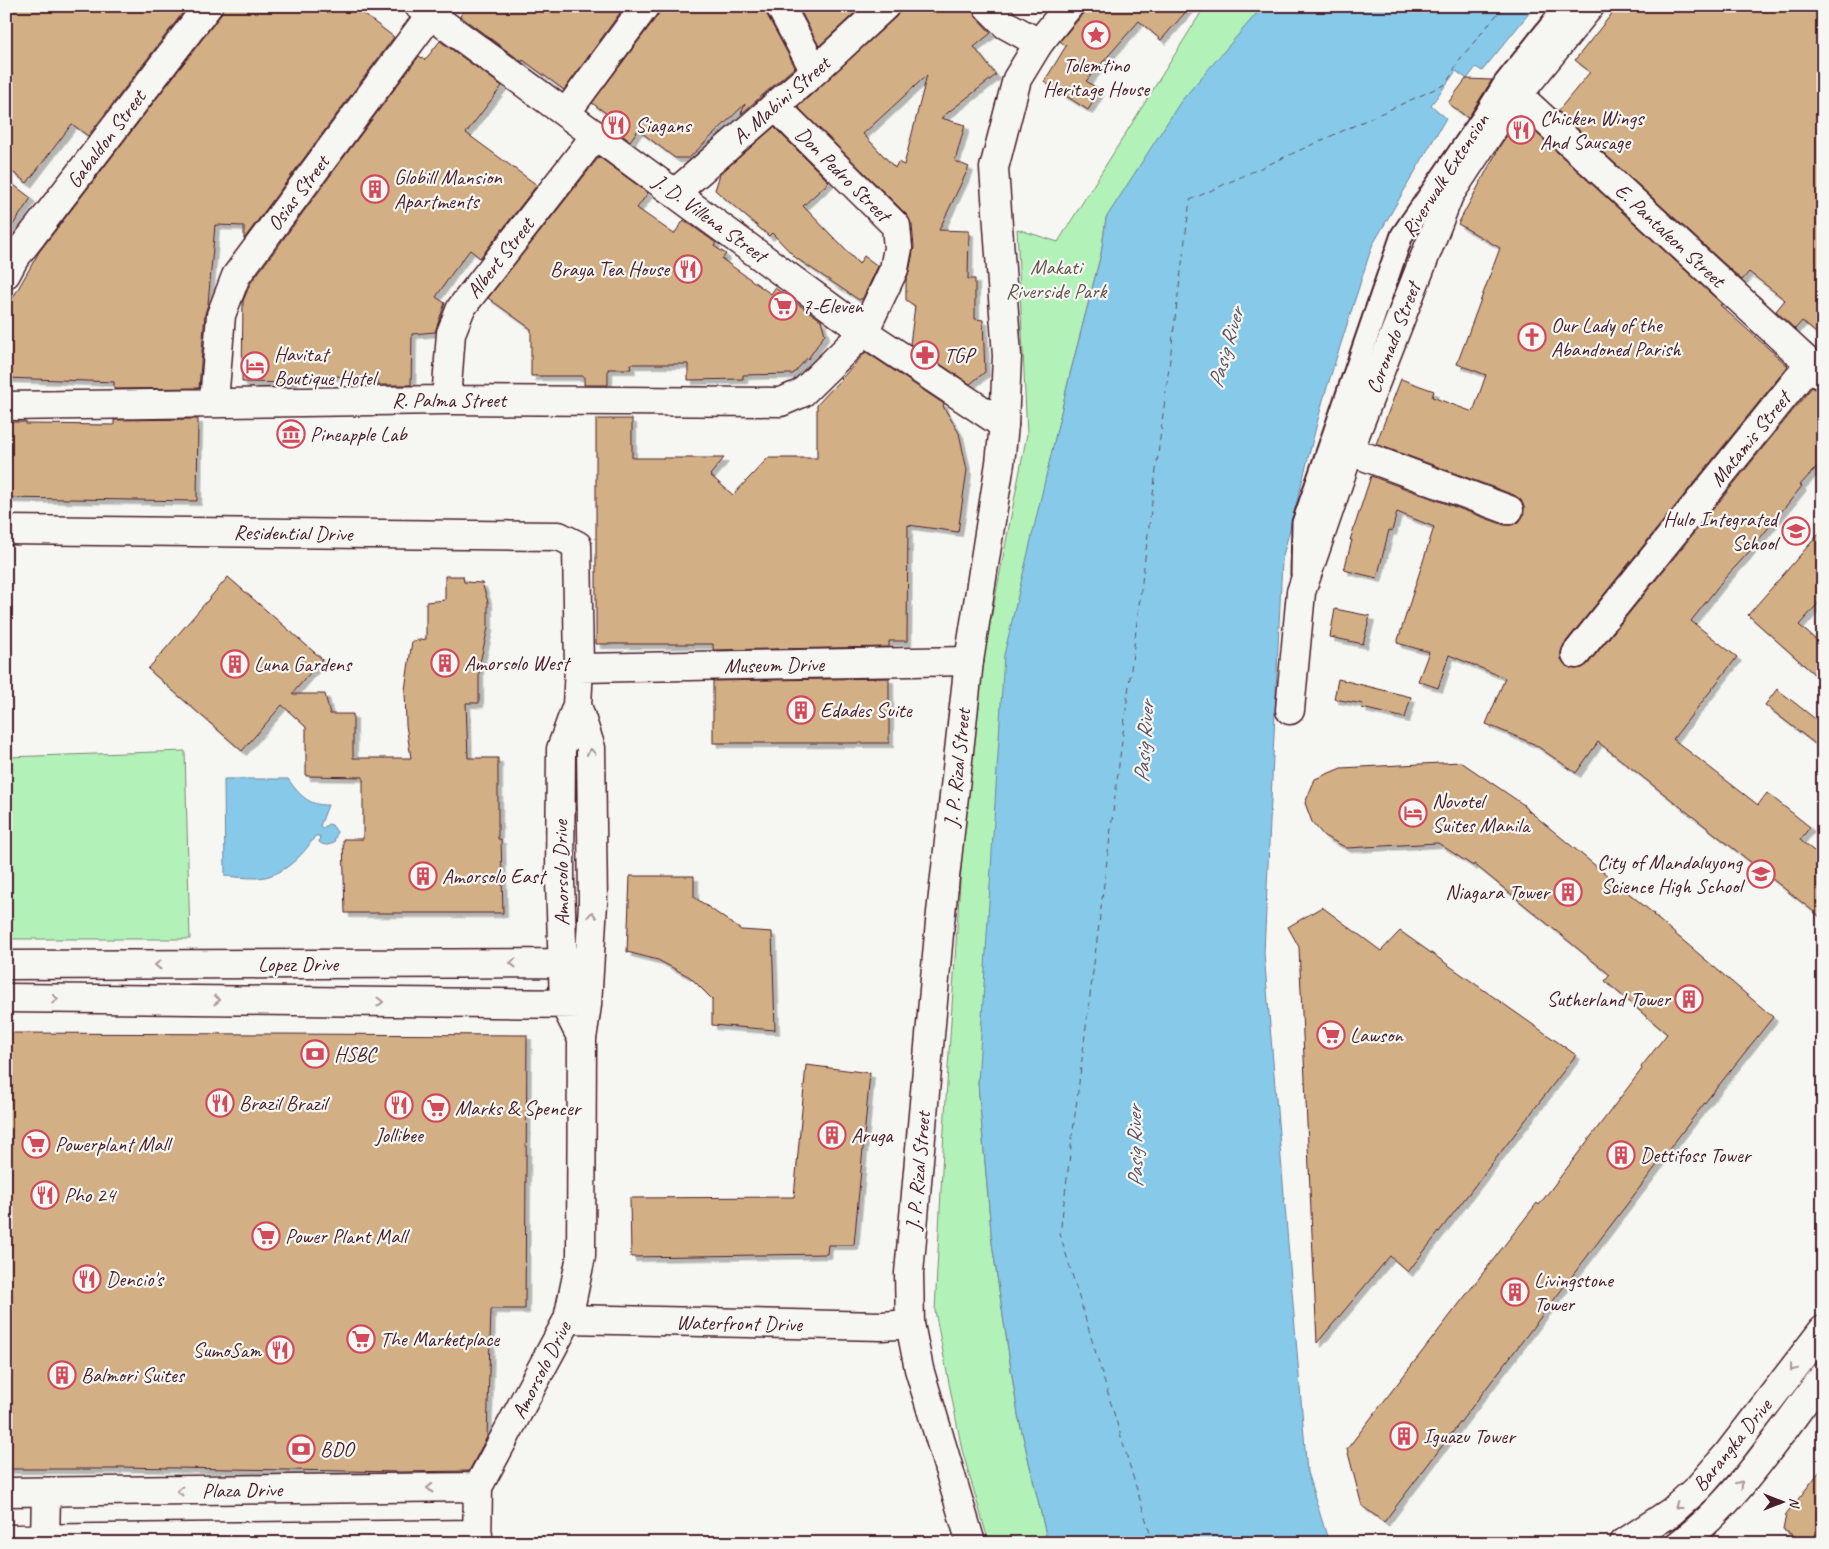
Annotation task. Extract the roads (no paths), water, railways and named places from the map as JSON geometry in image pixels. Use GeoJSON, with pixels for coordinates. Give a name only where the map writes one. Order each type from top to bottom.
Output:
{"type":"FeatureCollection","features":[{"type":"Feature","properties":{"kind":"street","name":"Gabaldon Street"},"geometry":{"type":"LineString","coordinates":[[6,274],[14,259],[208,6]]}},
{"type":"Feature","properties":{"kind":"street"},"geometry":{"type":"LineString","coordinates":[[566,113],[645,6]]}},
{"type":"Feature","properties":{"kind":"street"},"geometry":{"type":"LineString","coordinates":[[780,6],[815,71]]}},
{"type":"Feature","properties":{"kind":"street","name":"A. Mabini Street"},"geometry":{"type":"LineString","coordinates":[[675,193],[815,71],[886,6]]}},
{"type":"Feature","properties":{"kind":"street"},"geometry":{"type":"LineString","coordinates":[[987,6],[1006,25],[1039,43]]}},
{"type":"Feature","properties":{"kind":"street","name":"J. P. Rizal Street"},"geometry":{"type":"LineString","coordinates":[[971,1543],[919,1369],[910,1324],[909,1273],[940,922],[969,661],[1000,463],[1004,425],[1006,356],[994,168],[1017,79],[1039,43],[1069,6]]}},
{"type":"Feature","properties":{"kind":"street","name":"Riverwalk Extension"},"geometry":{"type":"LineString","coordinates":[[1301,592],[1303,524],[1402,235],[1504,84],[1566,6]]}},
{"type":"Feature","properties":{"kind":"street","name":"Coronado Street"},"geometry":{"type":"LineString","coordinates":[[1290,710],[1301,592],[1350,451],[1449,195],[1501,116],[1590,6]]}},
{"type":"Feature","properties":{"kind":"street","name":"J. D. Villena Street"},"geometry":{"type":"LineString","coordinates":[[429,9],[566,113],[864,332],[1004,425]]}},
{"type":"Feature","properties":{"kind":"street","name":"Osias Street"},"geometry":{"type":"LineString","coordinates":[[214,402],[221,315],[226,297],[236,276],[429,9]]}},
{"type":"Feature","properties":{"kind":"street","name":"E. Pantaleon Street"},"geometry":{"type":"LineString","coordinates":[[1518,95],[1817,370]]}},
{"type":"Feature","properties":{"kind":"street","name":"Don Pedro Street"},"geometry":{"type":"LineString","coordinates":[[775,106],[896,226],[898,248],[894,269],[864,332]]}},
{"type":"Feature","properties":{"kind":"street","name":"Albert Street"},"geometry":{"type":"LineString","coordinates":[[446,400],[451,333],[461,308],[596,135]]}},
{"type":"Feature","properties":{"kind":"street","name":"R. Palma Street"},"geometry":{"type":"LineString","coordinates":[[6,406],[446,400],[780,402],[802,393],[864,332]]}},
{"type":"Feature","properties":{"kind":"street","name":"Matamis Street"},"geometry":{"type":"LineString","coordinates":[[1576,654],[1817,370]]}},
{"type":"Feature","properties":{"kind":"street"},"geometry":{"type":"LineString","coordinates":[[1350,451],[1509,510]]}},
{"type":"Feature","properties":{"kind":"street","name":"Residential Drive"},"geometry":{"type":"LineString","coordinates":[[6,530],[559,536],[577,545]]}},
{"type":"Feature","properties":{"kind":"street","name":"Amorsolo Drive"},"geometry":{"type":"LineString","coordinates":[[478,1539],[478,1488],[568,1319],[581,1256],[582,1039],[576,1004],[561,963],[560,881],[561,749],[577,705],[579,668],[577,545]]}},
{"type":"Feature","properties":{"kind":"street","name":"Museum Drive"},"geometry":{"type":"LineString","coordinates":[[579,668],[969,661]]}},
{"type":"Feature","properties":{"kind":"street","name":"Amorsolo Drive"},"geometry":{"type":"LineString","coordinates":[[576,1004],[590,963],[592,903],[591,748],[577,705]]}},
{"type":"Feature","properties":{"kind":"street","name":"Lopez Drive"},"geometry":{"type":"LineString","coordinates":[[6,966],[590,963]]}},
{"type":"Feature","properties":{"kind":"street","name":"Lopez Drive"},"geometry":{"type":"LineString","coordinates":[[6,998],[576,1004]]}},
{"type":"Feature","properties":{"kind":"street","name":"Waterfront Drive"},"geometry":{"type":"LineString","coordinates":[[568,1319],[872,1326],[910,1324]]}},
{"type":"Feature","properties":{"kind":"street","name":"Barangka Drive"},"geometry":{"type":"LineString","coordinates":[[1624,1543],[1685,1502],[1727,1455],[1823,1330]]}},
{"type":"Feature","properties":{"kind":"street","name":"Barangka Drive"},"geometry":{"type":"LineString","coordinates":[[1681,1543],[1704,1523],[1732,1494],[1823,1377]]}},
{"type":"Feature","properties":{"kind":"street","name":"Plaza Drive"},"geometry":{"type":"LineString","coordinates":[[6,1492],[478,1488]]}},
{"type":"Feature","properties":{"kind":"street"},"geometry":{"type":"LineString","coordinates":[[45,1541],[46,1492]]}},
{"type":"Feature","properties":{"kind":"street"},"geometry":{"type":"LineString","coordinates":[[6,1539],[45,1541],[478,1539]]}},
{"type":"Feature","properties":{"kind":"water","name":"Pasig River"},"geometry":{"type":"Polygon","coordinates":[[[1263,6],[1535,6],[1482,71],[1476,67],[1467,79],[1456,71],[1431,105],[1446,118],[1372,246],[1323,400],[1282,560],[1264,953],[1307,1472],[1329,1543],[1048,1543],[1018,1415],[992,1243],[978,1083],[1004,655],[1070,374],[1101,254],[1106,218],[1181,101],[1263,6]]]}},
{"type":"Feature","properties":{"kind":"water"},"geometry":{"type":"Polygon","coordinates":[[[224,779],[288,779],[304,798],[321,805],[328,805],[320,826],[323,828],[328,824],[332,825],[337,832],[334,842],[328,845],[323,844],[319,842],[320,836],[315,836],[291,864],[283,870],[266,877],[225,876],[224,779]]]}},
{"type":"Feature","properties":{"kind":"place","name":"Tolemtino Heritage House"},"geometry":{"type":"Point","coordinates":[1096,35]}},
{"type":"Feature","properties":{"kind":"place","name":"Siagans"},"geometry":{"type":"Point","coordinates":[616,125]}},
{"type":"Feature","properties":{"kind":"place","name":"Chicken Wings And Sausage"},"geometry":{"type":"Point","coordinates":[1521,130]}},
{"type":"Feature","properties":{"kind":"place","name":"Globill Mansion Apartments"},"geometry":{"type":"Point","coordinates":[375,189]}},
{"type":"Feature","properties":{"kind":"place","name":"Braya Tea House"},"geometry":{"type":"Point","coordinates":[688,269]}},
{"type":"Feature","properties":{"kind":"place","name":"7-Eleven"},"geometry":{"type":"Point","coordinates":[783,306]}},
{"type":"Feature","properties":{"kind":"place","name":"Our Lady of the Abandoned Parish"},"geometry":{"type":"Point","coordinates":[1532,337]}},
{"type":"Feature","properties":{"kind":"place","name":"TGP"},"geometry":{"type":"Point","coordinates":[925,355]}},
{"type":"Feature","properties":{"kind":"place","name":"Havitat Boutique Hotel"},"geometry":{"type":"Point","coordinates":[255,366]}},
{"type":"Feature","properties":{"kind":"place","name":"Pineapple Lab"},"geometry":{"type":"Point","coordinates":[291,434]}},
{"type":"Feature","properties":{"kind":"place","name":"Hulo Integrated School"},"geometry":{"type":"Point","coordinates":[1796,531]}},
{"type":"Feature","properties":{"kind":"place","name":"Amorsolo West"},"geometry":{"type":"Point","coordinates":[445,663]}},
{"type":"Feature","properties":{"kind":"place","name":"Luna Gardens"},"geometry":{"type":"Point","coordinates":[235,664]}},
{"type":"Feature","properties":{"kind":"place","name":"Edades Suite"},"geometry":{"type":"Point","coordinates":[801,710]}},
{"type":"Feature","properties":{"kind":"place","name":"Novotel Suites Manila"},"geometry":{"type":"Point","coordinates":[1413,813]}},
{"type":"Feature","properties":{"kind":"place","name":"City of Mandaluyong Science High School"},"geometry":{"type":"Point","coordinates":[1761,874]}},
{"type":"Feature","properties":{"kind":"place","name":"Amorsolo East"},"geometry":{"type":"Point","coordinates":[423,876]}},
{"type":"Feature","properties":{"kind":"place","name":"Niagara Tower"},"geometry":{"type":"Point","coordinates":[1568,892]}},
{"type":"Feature","properties":{"kind":"place","name":"Sutherland Tower"},"geometry":{"type":"Point","coordinates":[1689,999]}},
{"type":"Feature","properties":{"kind":"place","name":"Lawson"},"geometry":{"type":"Point","coordinates":[1331,1035]}},
{"type":"Feature","properties":{"kind":"place","name":"HSBC"},"geometry":{"type":"Point","coordinates":[315,1054]}},
{"type":"Feature","properties":{"kind":"place","name":"Brazil Brazil"},"geometry":{"type":"Point","coordinates":[220,1103]}},
{"type":"Feature","properties":{"kind":"place","name":"Jollibee"},"geometry":{"type":"Point","coordinates":[399,1105]}},
{"type":"Feature","properties":{"kind":"place","name":"Marks & Spencer"},"geometry":{"type":"Point","coordinates":[436,1108]}},
{"type":"Feature","properties":{"kind":"place","name":"Aruga"},"geometry":{"type":"Point","coordinates":[832,1135]}},
{"type":"Feature","properties":{"kind":"place","name":"Powerplant Mall"},"geometry":{"type":"Point","coordinates":[36,1144]}},
{"type":"Feature","properties":{"kind":"place","name":"Dettifoss Tower"},"geometry":{"type":"Point","coordinates":[1621,1155]}},
{"type":"Feature","properties":{"kind":"place","name":"Pho 24"},"geometry":{"type":"Point","coordinates":[45,1195]}},
{"type":"Feature","properties":{"kind":"place","name":"Power Plant Mall"},"geometry":{"type":"Point","coordinates":[266,1236]}},
{"type":"Feature","properties":{"kind":"place","name":"Dencio's"},"geometry":{"type":"Point","coordinates":[87,1279]}},
{"type":"Feature","properties":{"kind":"place","name":"Livingstone Tower"},"geometry":{"type":"Point","coordinates":[1515,1292]}},
{"type":"Feature","properties":{"kind":"place","name":"The Marketplace"},"geometry":{"type":"Point","coordinates":[361,1339]}},
{"type":"Feature","properties":{"kind":"place","name":"SumoSam"},"geometry":{"type":"Point","coordinates":[280,1350]}},
{"type":"Feature","properties":{"kind":"place","name":"Balmori Suites"},"geometry":{"type":"Point","coordinates":[62,1375]}},
{"type":"Feature","properties":{"kind":"place","name":"Iguazu Tower"},"geometry":{"type":"Point","coordinates":[1404,1436]}},
{"type":"Feature","properties":{"kind":"place","name":"BDO"},"geometry":{"type":"Point","coordinates":[301,1449]}},
{"type":"Feature","properties":{"kind":"park label","name":"Makati Riverside Park"},"geometry":{"type":"Point","coordinates":[1056,279]}}]}
